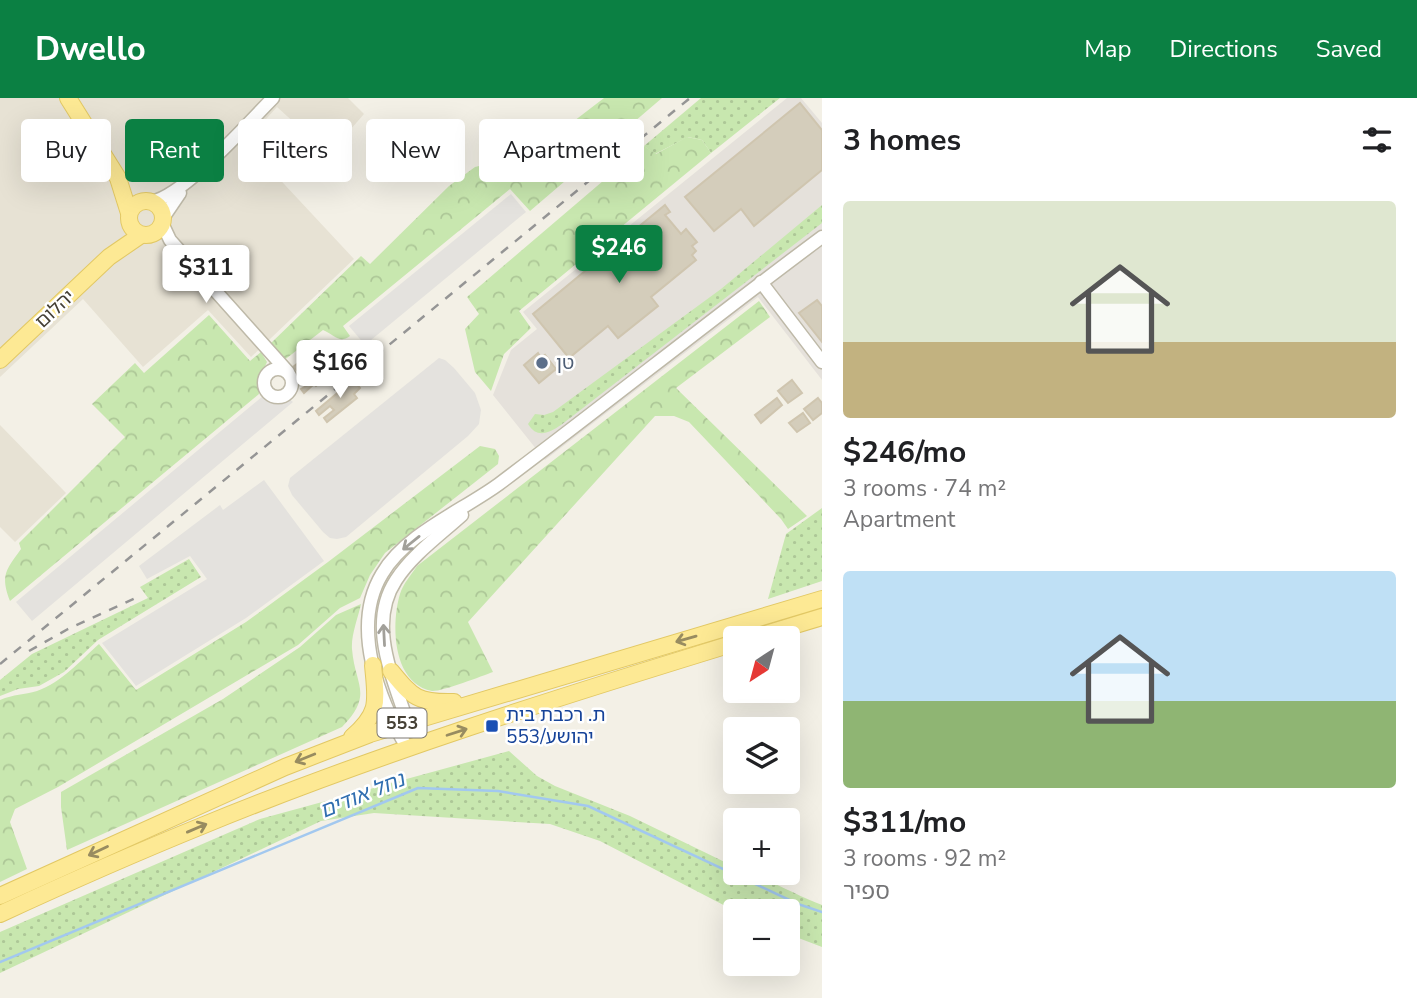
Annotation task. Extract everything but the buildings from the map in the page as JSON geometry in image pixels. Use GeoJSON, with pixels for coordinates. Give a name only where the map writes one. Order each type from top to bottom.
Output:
{"type":"FeatureCollection","features":[{"type":"Feature","properties":{"kind":"main road"},"geometry":{"type":"LineString","coordinates":[[68,98],[118,178],[134,194],[159,207],[155,227],[132,229],[118,178]]}},
{"type":"Feature","properties":{"kind":"main road"},"geometry":{"type":"LineString","coordinates":[[130,217],[136,204],[148,201]]}},
{"type":"Feature","properties":{"kind":"main road","name":"יהלום"},"geometry":{"type":"LineString","coordinates":[[109,257],[124,236],[130,217]]}},
{"type":"Feature","properties":{"kind":"main road","name":"יהלום"},"geometry":{"type":"LineString","coordinates":[[0,360],[109,257],[155,227]]}},
{"type":"Feature","properties":{"kind":"main road","name":"553"},"geometry":{"type":"LineString","coordinates":[[0,896],[237,788],[344,743],[822,599]]}},
{"type":"Feature","properties":{"kind":"main road"},"geometry":{"type":"LineString","coordinates":[[792,626],[822,617]]}},
{"type":"Feature","properties":{"kind":"main road","name":"553"},"geometry":{"type":"LineString","coordinates":[[0,914],[204,825],[408,749],[723,647]]}},
{"type":"Feature","properties":{"kind":"main road"},"geometry":{"type":"LineString","coordinates":[[344,743],[367,724],[375,709],[373,665]]}},
{"type":"Feature","properties":{"kind":"main road"},"geometry":{"type":"LineString","coordinates":[[391,671],[407,691],[422,701],[474,702]]}},
{"type":"Feature","properties":{"kind":"street","name":"יהלום"},"geometry":{"type":"LineString","coordinates":[[224,146],[274,98]]}},
{"type":"Feature","properties":{"kind":"street","name":"יהלום"},"geometry":{"type":"LineString","coordinates":[[148,201],[168,196],[186,182]]}},
{"type":"Feature","properties":{"kind":"street","name":"יהלום"},"geometry":{"type":"LineString","coordinates":[[155,227],[189,182]]}},
{"type":"Feature","properties":{"kind":"street"},"geometry":{"type":"LineString","coordinates":[[155,227],[170,240],[267,348],[288,372],[292,379],[292,388],[287,395],[271,395],[265,387],[265,378],[271,370],[272,362],[267,348]]}},
{"type":"Feature","properties":{"kind":"street"},"geometry":{"type":"LineString","coordinates":[[408,749],[400,724],[373,665],[369,648],[368,621],[374,590],[390,563],[411,543],[488,492],[822,237]]}},
{"type":"Feature","properties":{"kind":"street"},"geometry":{"type":"LineString","coordinates":[[761,282],[822,362]]}},
{"type":"Feature","properties":{"kind":"street"},"geometry":{"type":"LineString","coordinates":[[271,370],[280,368],[288,372]]}},
{"type":"Feature","properties":{"kind":"street"},"geometry":{"type":"LineString","coordinates":[[400,724],[384,646],[383,622],[388,595],[394,582],[419,554],[488,492]]}},
{"type":"Feature","properties":{"kind":"shaded area"},"geometry":{"type":"Polygon","coordinates":[[[0,98],[348,98],[364,114],[352,128],[352,119],[290,119],[277,107],[266,119],[238,119],[238,182],[282,182],[354,259],[251,357],[208,310],[143,367],[83,299],[0,377],[0,98]]]}},
{"type":"Feature","properties":{"kind":"shaded area"},"geometry":{"type":"Polygon","coordinates":[[[787,98],[801,98],[822,123],[822,380],[758,297],[545,460],[493,395],[511,350],[537,329],[523,312],[787,98]]]}},
{"type":"Feature","properties":{"kind":"shaded area"},"geometry":{"type":"Polygon","coordinates":[[[511,194],[526,212],[365,345],[349,326],[511,194]]]}},
{"type":"Feature","properties":{"kind":"shaded area"},"geometry":{"type":"Polygon","coordinates":[[[439,358],[454,368],[475,393],[481,410],[479,424],[346,537],[330,538],[292,495],[288,486],[290,478],[439,358]]]}},
{"type":"Feature","properties":{"kind":"shaded area"},"geometry":{"type":"Polygon","coordinates":[[[263,396],[279,400],[288,398],[293,402],[32,621],[16,602],[263,396]]]}},
{"type":"Feature","properties":{"kind":"shaded area"},"geometry":{"type":"Polygon","coordinates":[[[0,425],[66,493],[15,542],[0,527],[0,425]]]}},
{"type":"Feature","properties":{"kind":"shaded area"},"geometry":{"type":"Polygon","coordinates":[[[264,480],[324,561],[246,618],[136,686],[102,643],[207,579],[190,556],[147,579],[139,566],[220,505],[223,510],[264,480]]]}},
{"type":"Feature","properties":{"kind":"green space"},"geometry":{"type":"Polygon","coordinates":[[[604,98],[662,98],[637,119],[577,119],[604,98]]]}},
{"type":"Feature","properties":{"kind":"green space"},"geometry":{"type":"Polygon","coordinates":[[[701,98],[780,98],[711,153],[702,140],[688,137],[655,154],[644,146],[701,98]]]}},
{"type":"Feature","properties":{"kind":"green space"},"geometry":{"type":"Polygon","coordinates":[[[687,137],[702,140],[711,153],[519,311],[531,328],[504,354],[491,391],[475,372],[465,329],[479,314],[467,297],[602,182],[644,182],[644,146],[656,154],[687,137]]]}},
{"type":"Feature","properties":{"kind":"green space"},"geometry":{"type":"Polygon","coordinates":[[[479,166],[479,182],[564,182],[530,211],[510,189],[343,326],[350,336],[340,339],[323,330],[283,361],[270,344],[361,256],[370,264],[449,186],[454,182],[465,182],[465,174],[479,166]]]}},
{"type":"Feature","properties":{"kind":"green space"},"geometry":{"type":"Polygon","coordinates":[[[822,205],[822,223],[561,425],[539,433],[528,424],[535,414],[553,412],[721,289],[822,205]]]}},
{"type":"Feature","properties":{"kind":"green space"},"geometry":{"type":"Polygon","coordinates":[[[759,301],[770,317],[676,388],[807,516],[788,529],[689,422],[674,416],[655,416],[468,622],[493,672],[437,691],[419,686],[409,677],[398,651],[397,606],[405,583],[417,566],[759,301]]]}},
{"type":"Feature","properties":{"kind":"green space"},"geometry":{"type":"Polygon","coordinates":[[[209,315],[250,361],[261,352],[267,362],[258,381],[259,394],[10,601],[5,579],[8,568],[21,549],[19,543],[125,437],[92,404],[135,363],[144,373],[209,315]]]}},
{"type":"Feature","properties":{"kind":"green space"},"geometry":{"type":"Polygon","coordinates":[[[480,446],[495,449],[499,456],[498,464],[385,553],[370,575],[360,598],[340,608],[298,645],[58,787],[15,809],[10,822],[27,869],[0,882],[0,700],[37,691],[54,683],[99,644],[136,690],[246,622],[480,446]]]}},
{"type":"Feature","properties":{"kind":"green space"},"geometry":{"type":"Polygon","coordinates":[[[822,508],[822,581],[768,599],[786,534],[822,508]]]}},
{"type":"Feature","properties":{"kind":"green space"},"geometry":{"type":"Polygon","coordinates":[[[189,559],[201,577],[98,640],[64,672],[39,686],[18,689],[0,696],[0,680],[32,654],[148,598],[140,587],[189,559]]]}},
{"type":"Feature","properties":{"kind":"green space"},"geometry":{"type":"Polygon","coordinates":[[[361,604],[352,644],[360,698],[352,716],[342,727],[67,850],[61,792],[223,699],[300,647],[336,615],[361,604]]]}},
{"type":"Feature","properties":{"kind":"green space"},"geometry":{"type":"Polygon","coordinates":[[[509,751],[537,776],[555,786],[630,816],[723,861],[723,885],[776,885],[822,905],[822,947],[800,939],[800,899],[723,899],[723,905],[600,841],[550,824],[374,813],[321,821],[0,973],[0,932],[260,819],[509,751]]]}},
{"type":"Feature","properties":{"kind":"waterway","name":"נחל אודים"},"geometry":{"type":"LineString","coordinates":[[0,962],[418,788],[498,791],[588,806],[798,904],[822,912]]}},
{"type":"Feature","properties":{"kind":"railway"},"geometry":{"type":"LineString","coordinates":[[0,664],[690,98]]}},
{"type":"Feature","properties":{"kind":"railway"},"geometry":{"type":"LineString","coordinates":[[29,651],[68,629],[140,596]]}},
{"type":"Feature","properties":{"kind":"place","name":"טן"},"geometry":{"type":"Point","coordinates":[542,363]}},
{"type":"Feature","properties":{"kind":"place","name":"ת. רכבת בית יהושע/553"},"geometry":{"type":"Point","coordinates":[492,726]}}]}
